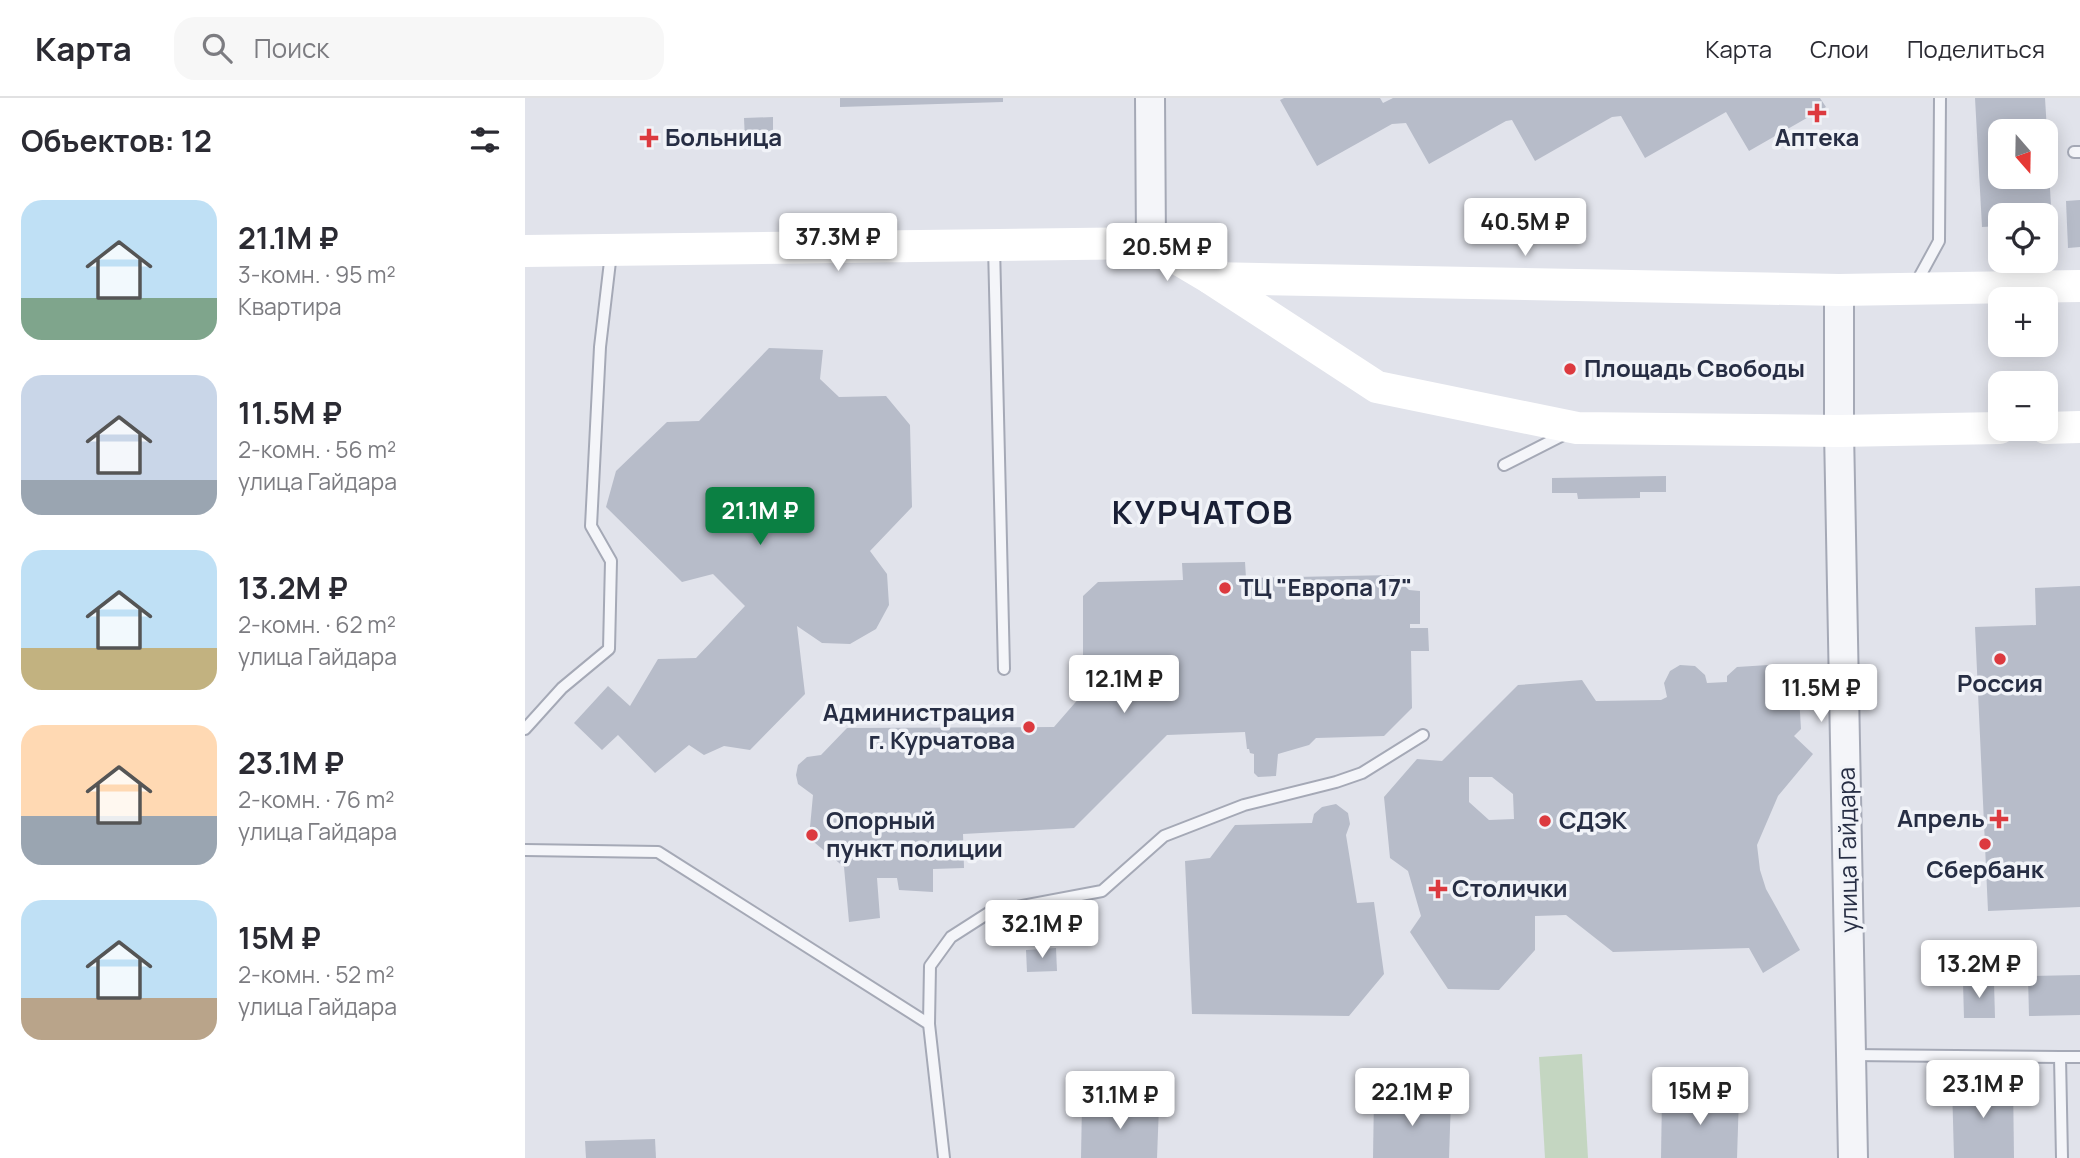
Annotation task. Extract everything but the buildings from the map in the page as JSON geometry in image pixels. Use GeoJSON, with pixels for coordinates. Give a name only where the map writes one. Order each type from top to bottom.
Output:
{"type":"FeatureCollection","features":[{"type":"Feature","properties":{"kind":"main road"},"geometry":{"type":"LineString","coordinates":[[525,251],[1151,243],[1210,278],[1377,387],[1577,428],[1839,431],[1988,429]]}},
{"type":"Feature","properties":{"kind":"main road"},"geometry":{"type":"LineString","coordinates":[[1210,278],[1839,290],[2080,286]]}},
{"type":"Feature","properties":{"kind":"main road"},"geometry":{"type":"LineString","coordinates":[[2058,428],[2080,427]]}},
{"type":"Feature","properties":{"kind":"street"},"geometry":{"type":"LineString","coordinates":[[1150,98],[1151,243]]}},
{"type":"Feature","properties":{"kind":"street","name":"улица Гайдара"},"geometry":{"type":"LineString","coordinates":[[1839,290],[1839,431],[1853,1158]]}},
{"type":"Feature","properties":{"kind":"lane"},"geometry":{"type":"LineString","coordinates":[[1913,289],[1939,241],[1940,98]]}},
{"type":"Feature","properties":{"kind":"lane"},"geometry":{"type":"LineString","coordinates":[[994,243],[1004,669]]}},
{"type":"Feature","properties":{"kind":"lane"},"geometry":{"type":"LineString","coordinates":[[525,729],[562,688],[610,649],[611,561],[591,526],[600,347],[611,251]]}},
{"type":"Feature","properties":{"kind":"lane"},"geometry":{"type":"LineString","coordinates":[[1504,465],[1577,428]]}},
{"type":"Feature","properties":{"kind":"lane"},"geometry":{"type":"LineString","coordinates":[[944,1158],[929,1024],[930,966],[951,937],[990,912],[1102,891],[1164,836],[1244,804],[1362,773],[1423,735]]}},
{"type":"Feature","properties":{"kind":"lane"},"geometry":{"type":"LineString","coordinates":[[525,850],[658,852],[929,1024]]}},
{"type":"Feature","properties":{"kind":"lane"},"geometry":{"type":"LineString","coordinates":[[1851,1055],[2080,1057]]}},
{"type":"Feature","properties":{"kind":"lane"},"geometry":{"type":"LineString","coordinates":[[2060,1057],[2062,1158]]}},
{"type":"Feature","properties":{"kind":"green space"},"geometry":{"type":"Polygon","coordinates":[[[1582,1054],[1588,1158],[1545,1158],[1539,1057],[1582,1054]]]}},
{"type":"Feature","properties":{"kind":"place","name":"Аптека"},"geometry":{"type":"Point","coordinates":[1817,113]}},
{"type":"Feature","properties":{"kind":"place","name":"Больница"},"geometry":{"type":"Point","coordinates":[649,138]}},
{"type":"Feature","properties":{"kind":"place","name":"Площадь Свободы"},"geometry":{"type":"Point","coordinates":[1570,369]}},
{"type":"Feature","properties":{"kind":"place","name":"ТЦ \"Европа 17\""},"geometry":{"type":"Point","coordinates":[1225,588]}},
{"type":"Feature","properties":{"kind":"place","name":"Россия"},"geometry":{"type":"Point","coordinates":[2000,659]}},
{"type":"Feature","properties":{"kind":"place","name":"Администрация г. Курчатова"},"geometry":{"type":"Point","coordinates":[1029,727]}},
{"type":"Feature","properties":{"kind":"place","name":"Апрель"},"geometry":{"type":"Point","coordinates":[1999,819]}},
{"type":"Feature","properties":{"kind":"place","name":"СДЭК"},"geometry":{"type":"Point","coordinates":[1545,821]}},
{"type":"Feature","properties":{"kind":"place","name":"Опорный пункт полиции"},"geometry":{"type":"Point","coordinates":[812,835]}},
{"type":"Feature","properties":{"kind":"place","name":"Сбербанк"},"geometry":{"type":"Point","coordinates":[1985,844]}},
{"type":"Feature","properties":{"kind":"place","name":"Столички"},"geometry":{"type":"Point","coordinates":[1438,889]}},
{"type":"Feature","properties":{"kind":"district","name":"КУРЧАТОВ"},"geometry":{"type":"Point","coordinates":[1203,513]}}]}
